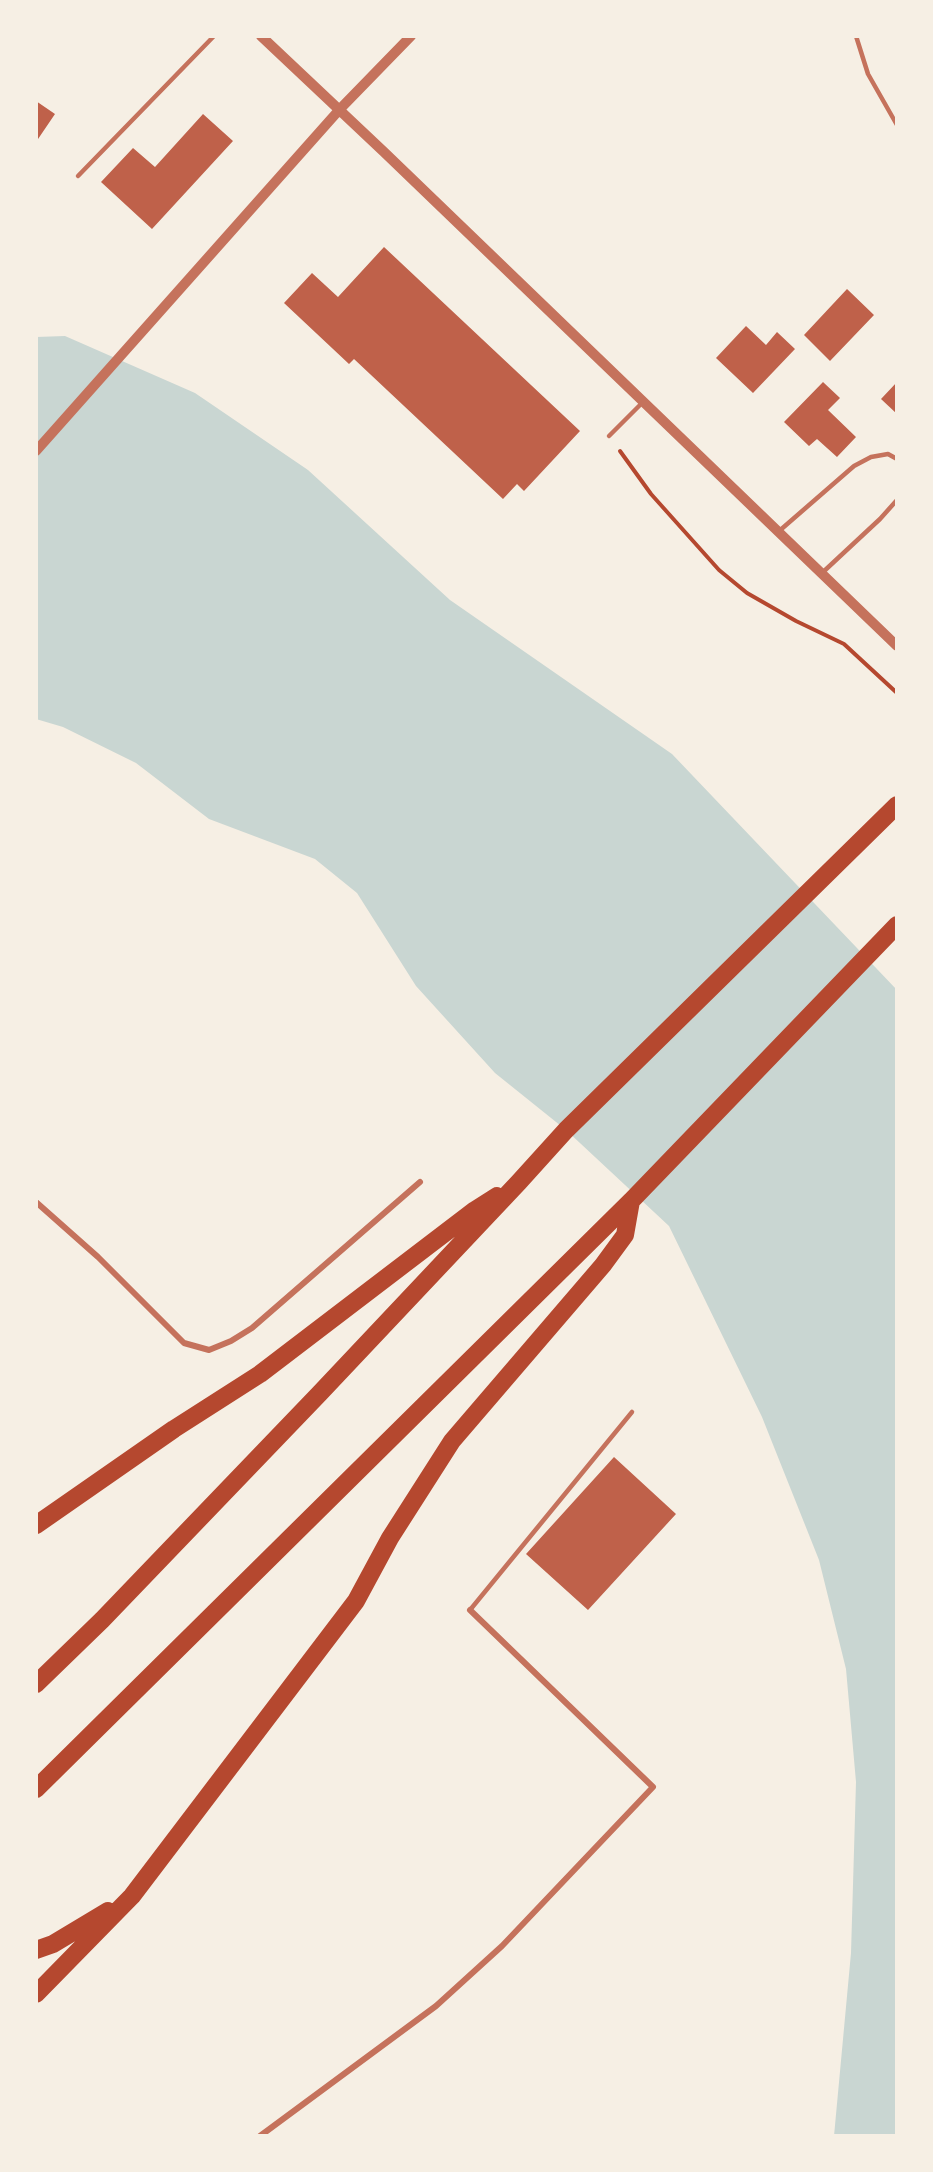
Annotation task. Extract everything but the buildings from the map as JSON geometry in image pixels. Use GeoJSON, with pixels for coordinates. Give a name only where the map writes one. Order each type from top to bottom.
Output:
{"type":"FeatureCollection","features":[{"type":"Feature","properties":{"kind":"highway"},"geometry":{"type":"LineString","coordinates":[[36,1684],[166,1553],[566,1130],[897,806]]}},
{"type":"Feature","properties":{"kind":"highway"},"geometry":{"type":"LineString","coordinates":[[36,1789],[631,1200],[893,930]]}},
{"type":"Feature","properties":{"kind":"highway"},"geometry":{"type":"LineString","coordinates":[[36,1525],[174,1429],[260,1374],[475,1210],[519,1182]]}},
{"type":"Feature","properties":{"kind":"highway"},"geometry":{"type":"LineString","coordinates":[[36,1994],[132,1896],[356,1601],[390,1538],[452,1441],[603,1265],[625,1235],[631,1200]]}},
{"type":"Feature","properties":{"kind":"highway"},"geometry":{"type":"LineString","coordinates":[[36,1950],[53,1944],[132,1896]]}},
{"type":"Feature","properties":{"kind":"street"},"geometry":{"type":"LineString","coordinates":[[261,36],[340,109],[897,646]]}},
{"type":"Feature","properties":{"kind":"street"},"geometry":{"type":"LineString","coordinates":[[36,451],[340,109],[411,36]]}},
{"type":"Feature","properties":{"kind":"street"},"geometry":{"type":"LineString","coordinates":[[36,1202],[98,1257],[184,1343],[209,1350],[231,1341],[252,1328],[420,1182]]}},
{"type":"Feature","properties":{"kind":"street"},"geometry":{"type":"LineString","coordinates":[[260,2136],[436,2006],[502,1946],[653,1787],[470,1610]]}},
{"type":"Feature","properties":{"kind":"lane"},"geometry":{"type":"LineString","coordinates":[[78,176],[214,36]]}},
{"type":"Feature","properties":{"kind":"lane"},"geometry":{"type":"LineString","coordinates":[[856,36],[868,74],[897,125]]}},
{"type":"Feature","properties":{"kind":"lane"},"geometry":{"type":"LineString","coordinates":[[609,436],[643,402]]}},
{"type":"Feature","properties":{"kind":"lane"},"geometry":{"type":"LineString","coordinates":[[778,532],[854,466],[871,457],[888,454],[897,459]]}},
{"type":"Feature","properties":{"kind":"lane"},"geometry":{"type":"LineString","coordinates":[[822,573],[897,500]]}},
{"type":"Feature","properties":{"kind":"lane"},"geometry":{"type":"LineString","coordinates":[[470,1610],[632,1412]]}},
{"type":"Feature","properties":{"kind":"path"},"geometry":{"type":"LineString","coordinates":[[609,436],[651,494],[719,570],[747,593],[796,621],[844,644],[897,693]]}},
{"type":"Feature","properties":{"kind":"shaded area"},"geometry":{"type":"Polygon","coordinates":[[[65,336],[195,393],[308,470],[450,600],[672,754],[897,990],[897,2136],[834,2136],[851,1953],[856,1782],[846,1669],[819,1560],[762,1417],[669,1226],[566,1130],[495,1073],[416,986],[357,893],[315,859],[209,819],[136,763],[63,727],[36,719],[36,337],[65,336]]]}}]}
